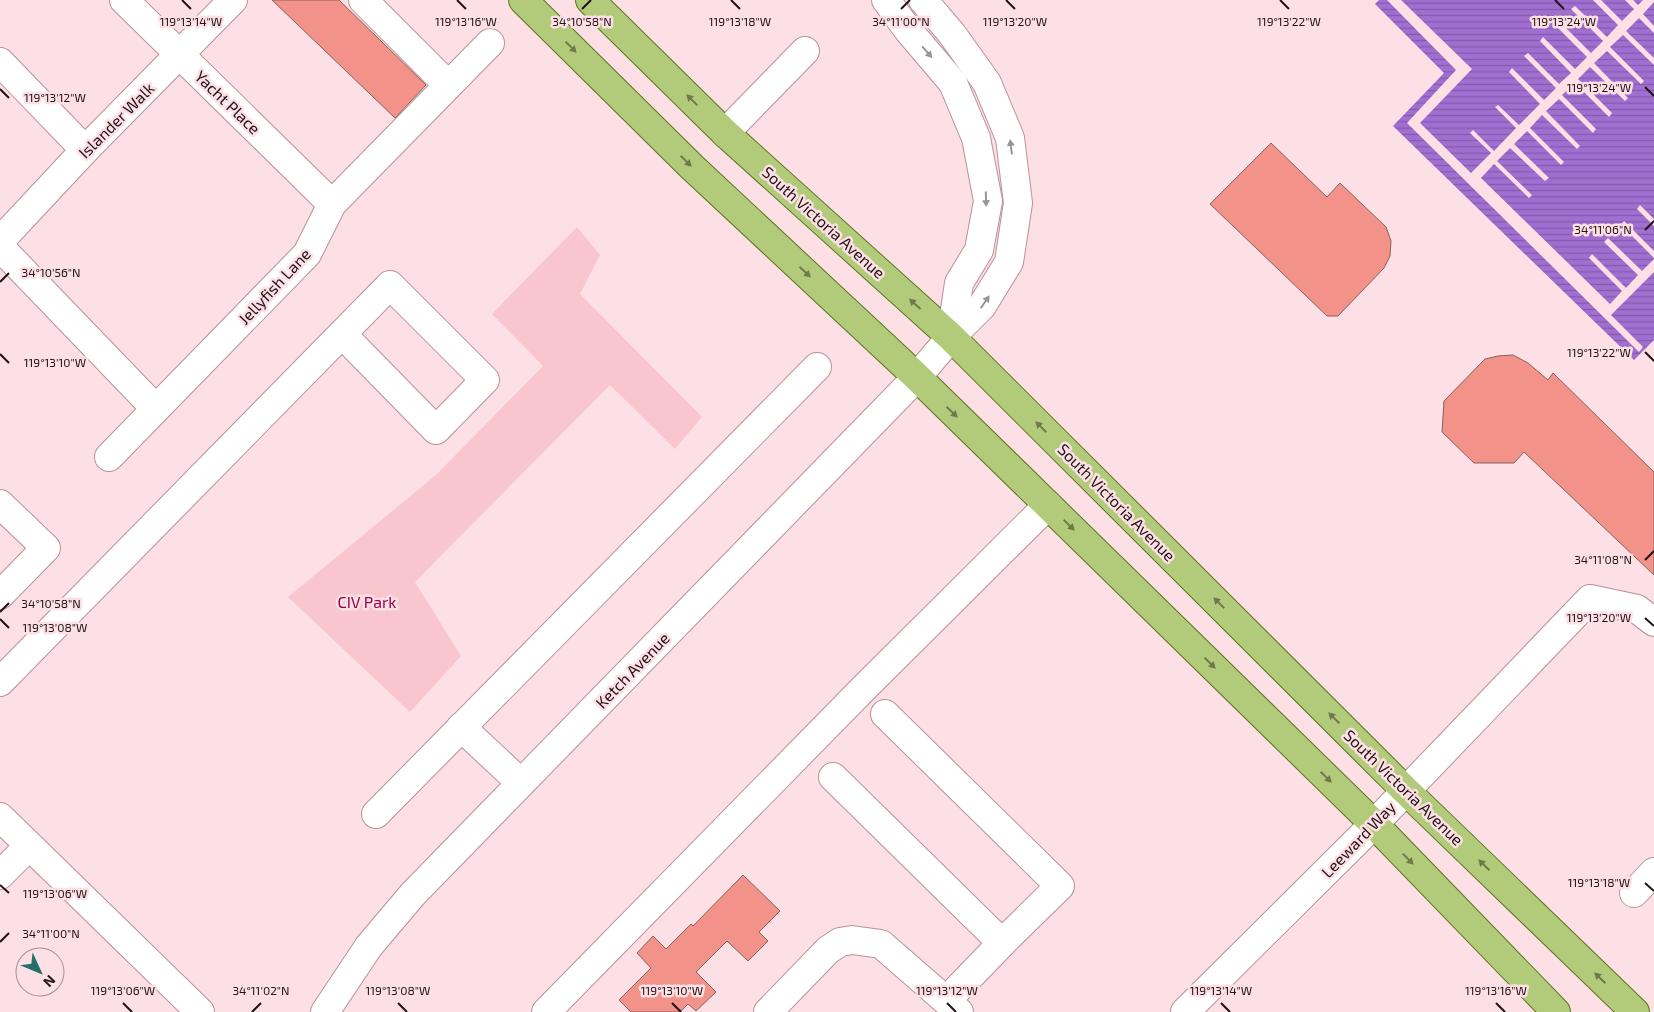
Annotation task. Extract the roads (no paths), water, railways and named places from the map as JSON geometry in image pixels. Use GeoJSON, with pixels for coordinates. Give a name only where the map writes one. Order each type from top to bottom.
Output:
{"type":"FeatureCollection","features":[{"type":"Feature","properties":{"kind":"main road"},"geometry":{"type":"LineString","coordinates":[[524,0],[692,167],[918,378],[1374,824],[1556,1012]]}},
{"type":"Feature","properties":{"kind":"main road","name":"South Victoria Avenue"},"geometry":{"type":"LineString","coordinates":[[590,0],[725,133],[951,337],[1406,790],[1635,1012]]}},
{"type":"Feature","properties":{"kind":"street","name":"Yacht Place"},"geometry":{"type":"LineString","coordinates":[[124,0],[332,204]]}},
{"type":"Feature","properties":{"kind":"street","name":"Islander Walk"},"geometry":{"type":"LineString","coordinates":[[0,241],[233,0]]}},
{"type":"Feature","properties":{"kind":"street"},"geometry":{"type":"LineString","coordinates":[[363,0],[448,85]]}},
{"type":"Feature","properties":{"kind":"street"},"geometry":{"type":"LineString","coordinates":[[886,0],[908,30],[953,83],[976,138],[988,201],[979,250],[960,283],[951,337]]}},
{"type":"Feature","properties":{"kind":"street","name":"Ketch Avenue"},"geometry":{"type":"LineString","coordinates":[[325,1012],[369,946],[413,894],[918,378],[951,337],[982,306],[1009,262],[1018,203],[1010,138],[987,83],[952,34],[923,0]]}},
{"type":"Feature","properties":{"kind":"street","name":"Jellyfish Lane"},"geometry":{"type":"LineString","coordinates":[[108,456],[308,254],[332,204],[490,43]]}},
{"type":"Feature","properties":{"kind":"street"},"geometry":{"type":"LineString","coordinates":[[725,133],[805,51]]}},
{"type":"Feature","properties":{"kind":"street"},"geometry":{"type":"LineString","coordinates":[[0,62],[86,150]]}},
{"type":"Feature","properties":{"kind":"street"},"geometry":{"type":"LineString","coordinates":[[0,247],[155,408]]}},
{"type":"Feature","properties":{"kind":"street"},"geometry":{"type":"LineString","coordinates":[[0,682],[390,285],[486,380],[436,430],[342,334]]}},
{"type":"Feature","properties":{"kind":"street"},"geometry":{"type":"LineString","coordinates":[[376,814],[817,367]]}},
{"type":"Feature","properties":{"kind":"street"},"geometry":{"type":"LineString","coordinates":[[0,504],[46,548],[0,595]]}},
{"type":"Feature","properties":{"kind":"street"},"geometry":{"type":"LineString","coordinates":[[546,1012],[869,683],[1048,505]]}},
{"type":"Feature","properties":{"kind":"street","name":"Leeward Way"},"geometry":{"type":"LineString","coordinates":[[1185,1012],[1374,824],[1590,599],[1637,608],[1654,622]]}},
{"type":"Feature","properties":{"kind":"street"},"geometry":{"type":"LineString","coordinates":[[768,1012],[828,950],[840,942],[852,940],[882,944],[954,1006],[1002,943],[1060,886],[885,714]]}},
{"type":"Feature","properties":{"kind":"street"},"geometry":{"type":"LineString","coordinates":[[461,728],[521,783]]}},
{"type":"Feature","properties":{"kind":"street"},"geometry":{"type":"LineString","coordinates":[[833,777],[1002,943]]}},
{"type":"Feature","properties":{"kind":"street"},"geometry":{"type":"LineString","coordinates":[[0,817],[200,1012]]}},
{"type":"Feature","properties":{"kind":"street"},"geometry":{"type":"LineString","coordinates":[[0,875],[29,846]]}},
{"type":"Feature","properties":{"kind":"street"},"geometry":{"type":"LineString","coordinates":[[1634,893],[1654,872]]}},
{"type":"Feature","properties":{"kind":"park label","name":"CIV Park"},"geometry":{"type":"Point","coordinates":[367,601]}}]}
